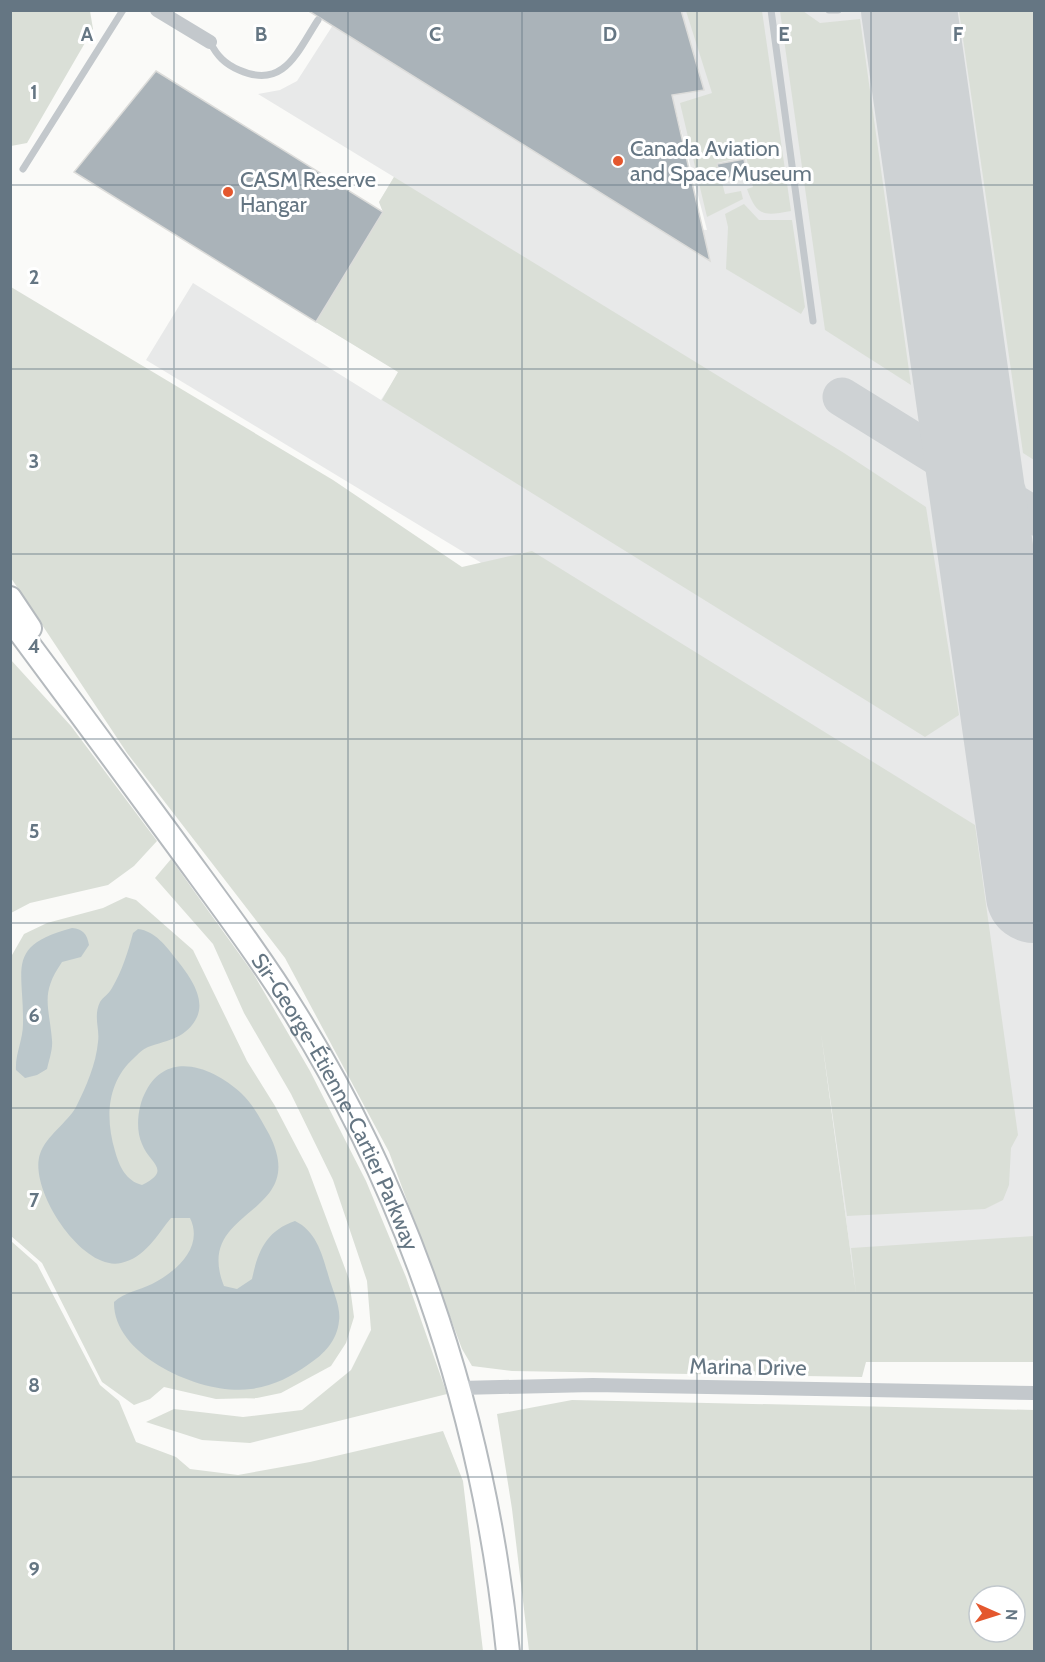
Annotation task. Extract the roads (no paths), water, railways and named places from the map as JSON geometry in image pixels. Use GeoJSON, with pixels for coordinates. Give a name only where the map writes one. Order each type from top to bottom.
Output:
{"type":"FeatureCollection","features":[{"type":"Feature","properties":{"kind":"main road"},"geometry":{"type":"LineString","coordinates":[[10,598],[106,748]]}},
{"type":"Feature","properties":{"kind":"main road","name":"Sir-George-Étienne-Cartier Parkway"},"geometry":{"type":"LineString","coordinates":[[10,619],[274,980],[319,1053],[361,1132],[399,1214],[422,1273],[460,1388],[489,1513],[508,1652]]}},
{"type":"Feature","properties":{"kind":"main road"},"geometry":{"type":"LineString","coordinates":[[10,646],[106,748]]}},
{"type":"Feature","properties":{"kind":"street"},"geometry":{"type":"LineString","coordinates":[[156,10],[210,42]]}},
{"type":"Feature","properties":{"kind":"street","name":"Marina Drive"},"geometry":{"type":"LineString","coordinates":[[460,1388],[593,1385],[1035,1393]]}},
{"type":"Feature","properties":{"kind":"lane"},"geometry":{"type":"LineString","coordinates":[[23,169],[123,10]]}},
{"type":"Feature","properties":{"kind":"lane"},"geometry":{"type":"LineString","coordinates":[[771,10],[813,321]]}},
{"type":"Feature","properties":{"kind":"lane"},"geometry":{"type":"LineString","coordinates":[[829,10],[838,10]]}},
{"type":"Feature","properties":{"kind":"lane"},"geometry":{"type":"LineString","coordinates":[[210,42],[218,56],[233,67],[255,75],[270,76],[278,73],[292,60],[318,20]]}},
{"type":"Feature","properties":{"kind":"place","name":"Canada Aviation and Space Museum"},"geometry":{"type":"Point","coordinates":[618,161]}},
{"type":"Feature","properties":{"kind":"place","name":"CASM Reserve Hangar"},"geometry":{"type":"Point","coordinates":[228,192]}}]}
